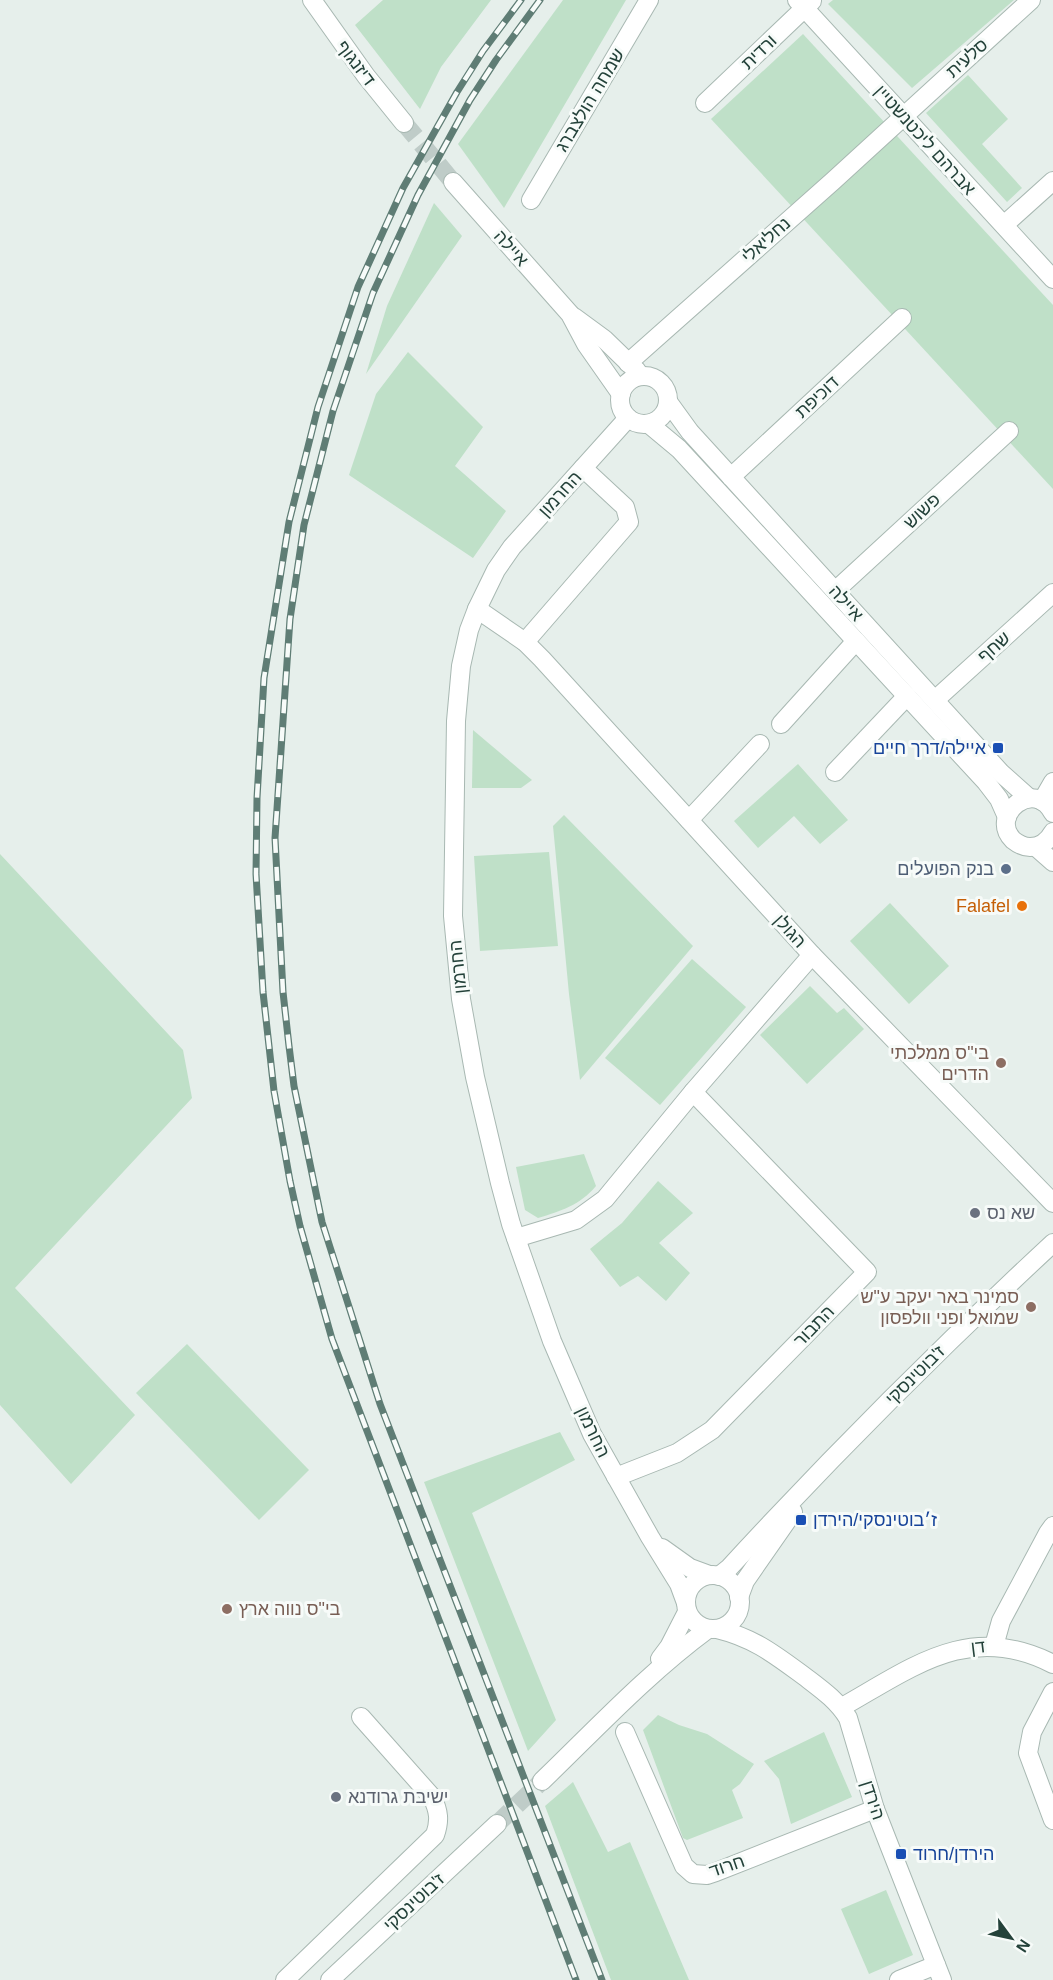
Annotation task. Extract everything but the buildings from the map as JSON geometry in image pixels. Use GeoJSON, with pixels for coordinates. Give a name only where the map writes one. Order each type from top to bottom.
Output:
{"type":"FeatureCollection","features":[{"type":"Feature","properties":{"kind":"street","name":"דיזנגוף"},"geometry":{"type":"LineString","coordinates":[[312,0],[366,76],[404,123]]}},
{"type":"Feature","properties":{"kind":"street","name":"שמחה הולצברג"},"geometry":{"type":"LineString","coordinates":[[531,200],[649,0]]}},
{"type":"Feature","properties":{"kind":"street","name":"סלעית"},"geometry":{"type":"LineString","coordinates":[[904,116],[1031,0]]}},
{"type":"Feature","properties":{"kind":"street","name":"אברהם ליכטנשטיין"},"geometry":{"type":"LineString","coordinates":[[805,3],[904,116],[1053,279]]}},
{"type":"Feature","properties":{"kind":"street","name":"ורדית"},"geometry":{"type":"LineString","coordinates":[[705,104],[805,3]]}},
{"type":"Feature","properties":{"kind":"street","name":"נחליאלי"},"geometry":{"type":"LineString","coordinates":[[628,363],[904,116]]}},
{"type":"Feature","properties":{"kind":"street"},"geometry":{"type":"LineString","coordinates":[[1004,225],[1053,181]]}},
{"type":"Feature","properties":{"kind":"street","name":"איילה"},"geometry":{"type":"LineString","coordinates":[[453,182],[570,314],[604,339],[642,375]]}},
{"type":"Feature","properties":{"kind":"street","name":"איילה"},"geometry":{"type":"LineString","coordinates":[[570,314],[586,344],[621,394]]}},
{"type":"Feature","properties":{"kind":"street","name":"דוכיפת"},"geometry":{"type":"LineString","coordinates":[[731,477],[902,318]]}},
{"type":"Feature","properties":{"kind":"street"},"geometry":{"type":"LineString","coordinates":[[642,375],[661,382],[669,395],[669,403],[662,416],[649,424],[634,422],[628,418],[621,405],[621,394],[628,381],[642,375]]}},
{"type":"Feature","properties":{"kind":"street","name":"איילה"},"geometry":{"type":"LineString","coordinates":[[669,403],[690,432],[1001,773],[1041,804]]}},
{"type":"Feature","properties":{"kind":"street","name":"החרמון"},"geometry":{"type":"LineString","coordinates":[[628,418],[512,547],[496,570],[469,630],[461,666],[456,721],[453,916],[461,999],[475,1077],[500,1183],[516,1238],[556,1351],[592,1434],[679,1584],[686,1607]]}},
{"type":"Feature","properties":{"kind":"street","name":"איילה"},"geometry":{"type":"LineString","coordinates":[[649,424],[679,449],[986,782],[999,800],[1007,817],[1007,828],[1015,841],[1021,845],[1036,847]]}},
{"type":"Feature","properties":{"kind":"street","name":"פשוש"},"geometry":{"type":"LineString","coordinates":[[835,591],[1009,431]]}},
{"type":"Feature","properties":{"kind":"street"},"geometry":{"type":"LineString","coordinates":[[525,642],[629,522],[625,507],[583,468]]}},
{"type":"Feature","properties":{"kind":"street","name":"שחף"},"geometry":{"type":"LineString","coordinates":[[934,700],[1053,593]]}},
{"type":"Feature","properties":{"kind":"street","name":"הגולן"},"geometry":{"type":"LineString","coordinates":[[477,609],[525,642],[812,955],[693,1092],[605,1199],[576,1220],[516,1238]]}},
{"type":"Feature","properties":{"kind":"street"},"geometry":{"type":"LineString","coordinates":[[781,724],[856,641]]}},
{"type":"Feature","properties":{"kind":"street"},"geometry":{"type":"LineString","coordinates":[[835,772],[907,696]]}},
{"type":"Feature","properties":{"kind":"street"},"geometry":{"type":"LineString","coordinates":[[689,819],[760,744]]}},
{"type":"Feature","properties":{"kind":"street"},"geometry":{"type":"LineString","coordinates":[[1007,817],[1015,804],[1041,804],[1053,782]]}},
{"type":"Feature","properties":{"kind":"street"},"geometry":{"type":"LineString","coordinates":[[1053,832],[1047,841],[1036,847],[1053,862]]}},
{"type":"Feature","properties":{"kind":"street"},"geometry":{"type":"LineString","coordinates":[[812,955],[1053,1203]]}},
{"type":"Feature","properties":{"kind":"street","name":"התבור"},"geometry":{"type":"LineString","coordinates":[[616,1477],[677,1453],[712,1430],[867,1272],[693,1092]]}},
{"type":"Feature","properties":{"kind":"street","name":"ז'בוטינסקי"},"geometry":{"type":"LineString","coordinates":[[714,1576],[729,1568],[831,1459],[1053,1243]]}},
{"type":"Feature","properties":{"kind":"street","name":"ז'בוטינסקי"},"geometry":{"type":"LineString","coordinates":[[739,1603],[745,1581],[831,1459]]}},
{"type":"Feature","properties":{"kind":"street","name":"דן"},"geometry":{"type":"LineString","coordinates":[[842,1707],[920,1663],[969,1647],[994,1646],[1001,1622],[1053,1526]]}},
{"type":"Feature","properties":{"kind":"street","name":"החרמון"},"geometry":{"type":"LineString","coordinates":[[650,1537],[671,1556],[690,1568],[714,1576]]}},
{"type":"Feature","properties":{"kind":"street"},"geometry":{"type":"LineString","coordinates":[[542,1781],[678,1652],[712,1629],[731,1622],[739,1603],[732,1583],[714,1576],[695,1582],[690,1588],[686,1607],[669,1647],[643,1683]]}},
{"type":"Feature","properties":{"kind":"street","name":"הירדן"},"geometry":{"type":"LineString","coordinates":[[739,1603],[749,1628],[768,1648],[826,1692],[842,1707],[849,1718],[875,1809],[939,1972]]}},
{"type":"Feature","properties":{"kind":"street"},"geometry":{"type":"LineString","coordinates":[[686,1607],[692,1620],[699,1626],[712,1629]]}},
{"type":"Feature","properties":{"kind":"street","name":"הירדן"},"geometry":{"type":"LineString","coordinates":[[712,1629],[740,1636],[768,1648]]}},
{"type":"Feature","properties":{"kind":"street"},"geometry":{"type":"LineString","coordinates":[[994,1646],[1015,1648],[1053,1664]]}},
{"type":"Feature","properties":{"kind":"street"},"geometry":{"type":"LineString","coordinates":[[1053,1692],[1032,1732],[1028,1753],[1053,1820]]}},
{"type":"Feature","properties":{"kind":"street"},"geometry":{"type":"LineString","coordinates":[[285,1980],[435,1835],[439,1823],[438,1809],[432,1797],[361,1718]]}},
{"type":"Feature","properties":{"kind":"street","name":"חרוד"},"geometry":{"type":"LineString","coordinates":[[625,1732],[684,1866],[693,1874],[707,1875],[716,1872],[875,1809]]}},
{"type":"Feature","properties":{"kind":"street","name":"ז'בוטינסקי"},"geometry":{"type":"LineString","coordinates":[[330,1980],[497,1824]]}},
{"type":"Feature","properties":{"kind":"street"},"geometry":{"type":"LineString","coordinates":[[899,1980],[939,1972]]}},
{"type":"Feature","properties":{"kind":"green space"},"geometry":{"type":"Polygon","coordinates":[[[383,0],[491,0],[441,67],[420,109],[355,25],[383,0]]]}},
{"type":"Feature","properties":{"kind":"green space"},"geometry":{"type":"Polygon","coordinates":[[[563,0],[626,0],[504,208],[458,144],[563,0]]]}},
{"type":"Feature","properties":{"kind":"green space"},"geometry":{"type":"Polygon","coordinates":[[[833,0],[1014,0],[912,88],[828,4],[833,0]]]}},
{"type":"Feature","properties":{"kind":"green space"},"geometry":{"type":"Polygon","coordinates":[[[803,34],[1053,305],[1053,489],[711,119],[803,34]]]}},
{"type":"Feature","properties":{"kind":"green space"},"geometry":{"type":"Polygon","coordinates":[[[968,75],[1008,119],[982,144],[1022,188],[1007,202],[926,113],[968,75]]]}},
{"type":"Feature","properties":{"kind":"green space"},"geometry":{"type":"Polygon","coordinates":[[[434,203],[462,236],[366,374],[387,306],[434,203]]]}},
{"type":"Feature","properties":{"kind":"green space"},"geometry":{"type":"Polygon","coordinates":[[[408,352],[483,427],[455,466],[506,511],[473,558],[349,475],[376,394],[408,352]]]}},
{"type":"Feature","properties":{"kind":"green space"},"geometry":{"type":"Polygon","coordinates":[[[473,730],[532,780],[521,788],[472,788],[473,730]]]}},
{"type":"Feature","properties":{"kind":"green space"},"geometry":{"type":"Polygon","coordinates":[[[798,764],[848,820],[820,844],[794,816],[758,848],[734,821],[798,764]]]}},
{"type":"Feature","properties":{"kind":"green space"},"geometry":{"type":"Polygon","coordinates":[[[564,815],[693,946],[580,1080],[569,994],[553,826],[564,815]]]}},
{"type":"Feature","properties":{"kind":"green space"},"geometry":{"type":"Polygon","coordinates":[[[549,852],[558,946],[480,951],[474,856],[549,852]]]}},
{"type":"Feature","properties":{"kind":"green space"},"geometry":{"type":"Polygon","coordinates":[[[0,854],[183,1050],[192,1098],[15,1288],[135,1415],[71,1484],[0,1405],[0,854]]]}},
{"type":"Feature","properties":{"kind":"green space"},"geometry":{"type":"Polygon","coordinates":[[[890,903],[949,966],[909,1004],[850,941],[890,903]]]}},
{"type":"Feature","properties":{"kind":"green space"},"geometry":{"type":"Polygon","coordinates":[[[692,959],[746,1007],[660,1105],[605,1058],[692,959]]]}},
{"type":"Feature","properties":{"kind":"green space"},"geometry":{"type":"Polygon","coordinates":[[[810,986],[837,1013],[844,1008],[864,1029],[807,1084],[760,1035],[810,986]]]}},
{"type":"Feature","properties":{"kind":"green space"},"geometry":{"type":"Polygon","coordinates":[[[584,1154],[596,1186],[590,1193],[570,1206],[538,1218],[525,1210],[516,1167],[584,1154]]]}},
{"type":"Feature","properties":{"kind":"green space"},"geometry":{"type":"Polygon","coordinates":[[[658,1181],[693,1213],[659,1243],[690,1273],[666,1301],[638,1276],[620,1287],[590,1249],[622,1223],[658,1181]]]}},
{"type":"Feature","properties":{"kind":"green space"},"geometry":{"type":"Polygon","coordinates":[[[187,1344],[309,1470],[259,1520],[136,1393],[187,1344]]]}},
{"type":"Feature","properties":{"kind":"green space"},"geometry":{"type":"Polygon","coordinates":[[[560,1432],[575,1460],[472,1513],[556,1720],[528,1751],[424,1482],[560,1432]]]}},
{"type":"Feature","properties":{"kind":"green space"},"geometry":{"type":"Polygon","coordinates":[[[658,1715],[707,1734],[754,1764],[740,1784],[732,1790],[743,1818],[687,1840],[683,1838],[643,1730],[658,1715]]]}},
{"type":"Feature","properties":{"kind":"green space"},"geometry":{"type":"Polygon","coordinates":[[[824,1732],[852,1797],[791,1824],[779,1779],[764,1761],[824,1732]]]}},
{"type":"Feature","properties":{"kind":"green space"},"geometry":{"type":"Polygon","coordinates":[[[573,1782],[608,1852],[630,1842],[689,1980],[611,1980],[545,1806],[573,1782]]]}},
{"type":"Feature","properties":{"kind":"green space"},"geometry":{"type":"Polygon","coordinates":[[[886,1890],[913,1955],[869,1974],[841,1909],[886,1890]]]}},
{"type":"Feature","properties":{"kind":"tunnel"},"geometry":{"type":"LineString","coordinates":[[404,123],[453,182]]}},
{"type":"Feature","properties":{"kind":"tunnel"},"geometry":{"type":"LineString","coordinates":[[497,1824],[542,1781]]}},
{"type":"Feature","properties":{"kind":"railway"},"geometry":{"type":"LineString","coordinates":[[521,0],[483,51],[457,92],[403,188],[358,287],[318,407],[289,522],[264,678],[257,798],[256,874],[263,992],[274,1091],[300,1226],[332,1339],[576,1980]]}},
{"type":"Feature","properties":{"kind":"railway"},"geometry":{"type":"LineString","coordinates":[[540,0],[470,100],[418,195],[373,293],[333,411],[304,525],[290,619],[275,838],[283,992],[289,1046],[294,1086],[322,1222],[380,1404],[602,1980]]}},
{"type":"Feature","properties":{"kind":"place","name":"איילה/דרך חיים"},"geometry":{"type":"Point","coordinates":[998,748]}},
{"type":"Feature","properties":{"kind":"place","name":"בנק הפועלים"},"geometry":{"type":"Point","coordinates":[1006,869]}},
{"type":"Feature","properties":{"kind":"place","name":"Falafel"},"geometry":{"type":"Point","coordinates":[1022,906]}},
{"type":"Feature","properties":{"kind":"place","name":"בי\"ס ממלכתי הדרים"},"geometry":{"type":"Point","coordinates":[1001,1063]}},
{"type":"Feature","properties":{"kind":"place","name":"שא נס"},"geometry":{"type":"Point","coordinates":[975,1213]}},
{"type":"Feature","properties":{"kind":"place","name":"סמינר באר יעקב ע\"ש שמואל ופני וולפסון"},"geometry":{"type":"Point","coordinates":[1031,1307]}},
{"type":"Feature","properties":{"kind":"place","name":"ז׳בוטינסקי/הירדן"},"geometry":{"type":"Point","coordinates":[801,1520]}},
{"type":"Feature","properties":{"kind":"place","name":"בי\"ס נווה ארץ"},"geometry":{"type":"Point","coordinates":[227,1609]}},
{"type":"Feature","properties":{"kind":"place","name":"ישיבת גרודנא"},"geometry":{"type":"Point","coordinates":[336,1797]}},
{"type":"Feature","properties":{"kind":"place","name":"הירדן/חרוד"},"geometry":{"type":"Point","coordinates":[901,1854]}}]}
